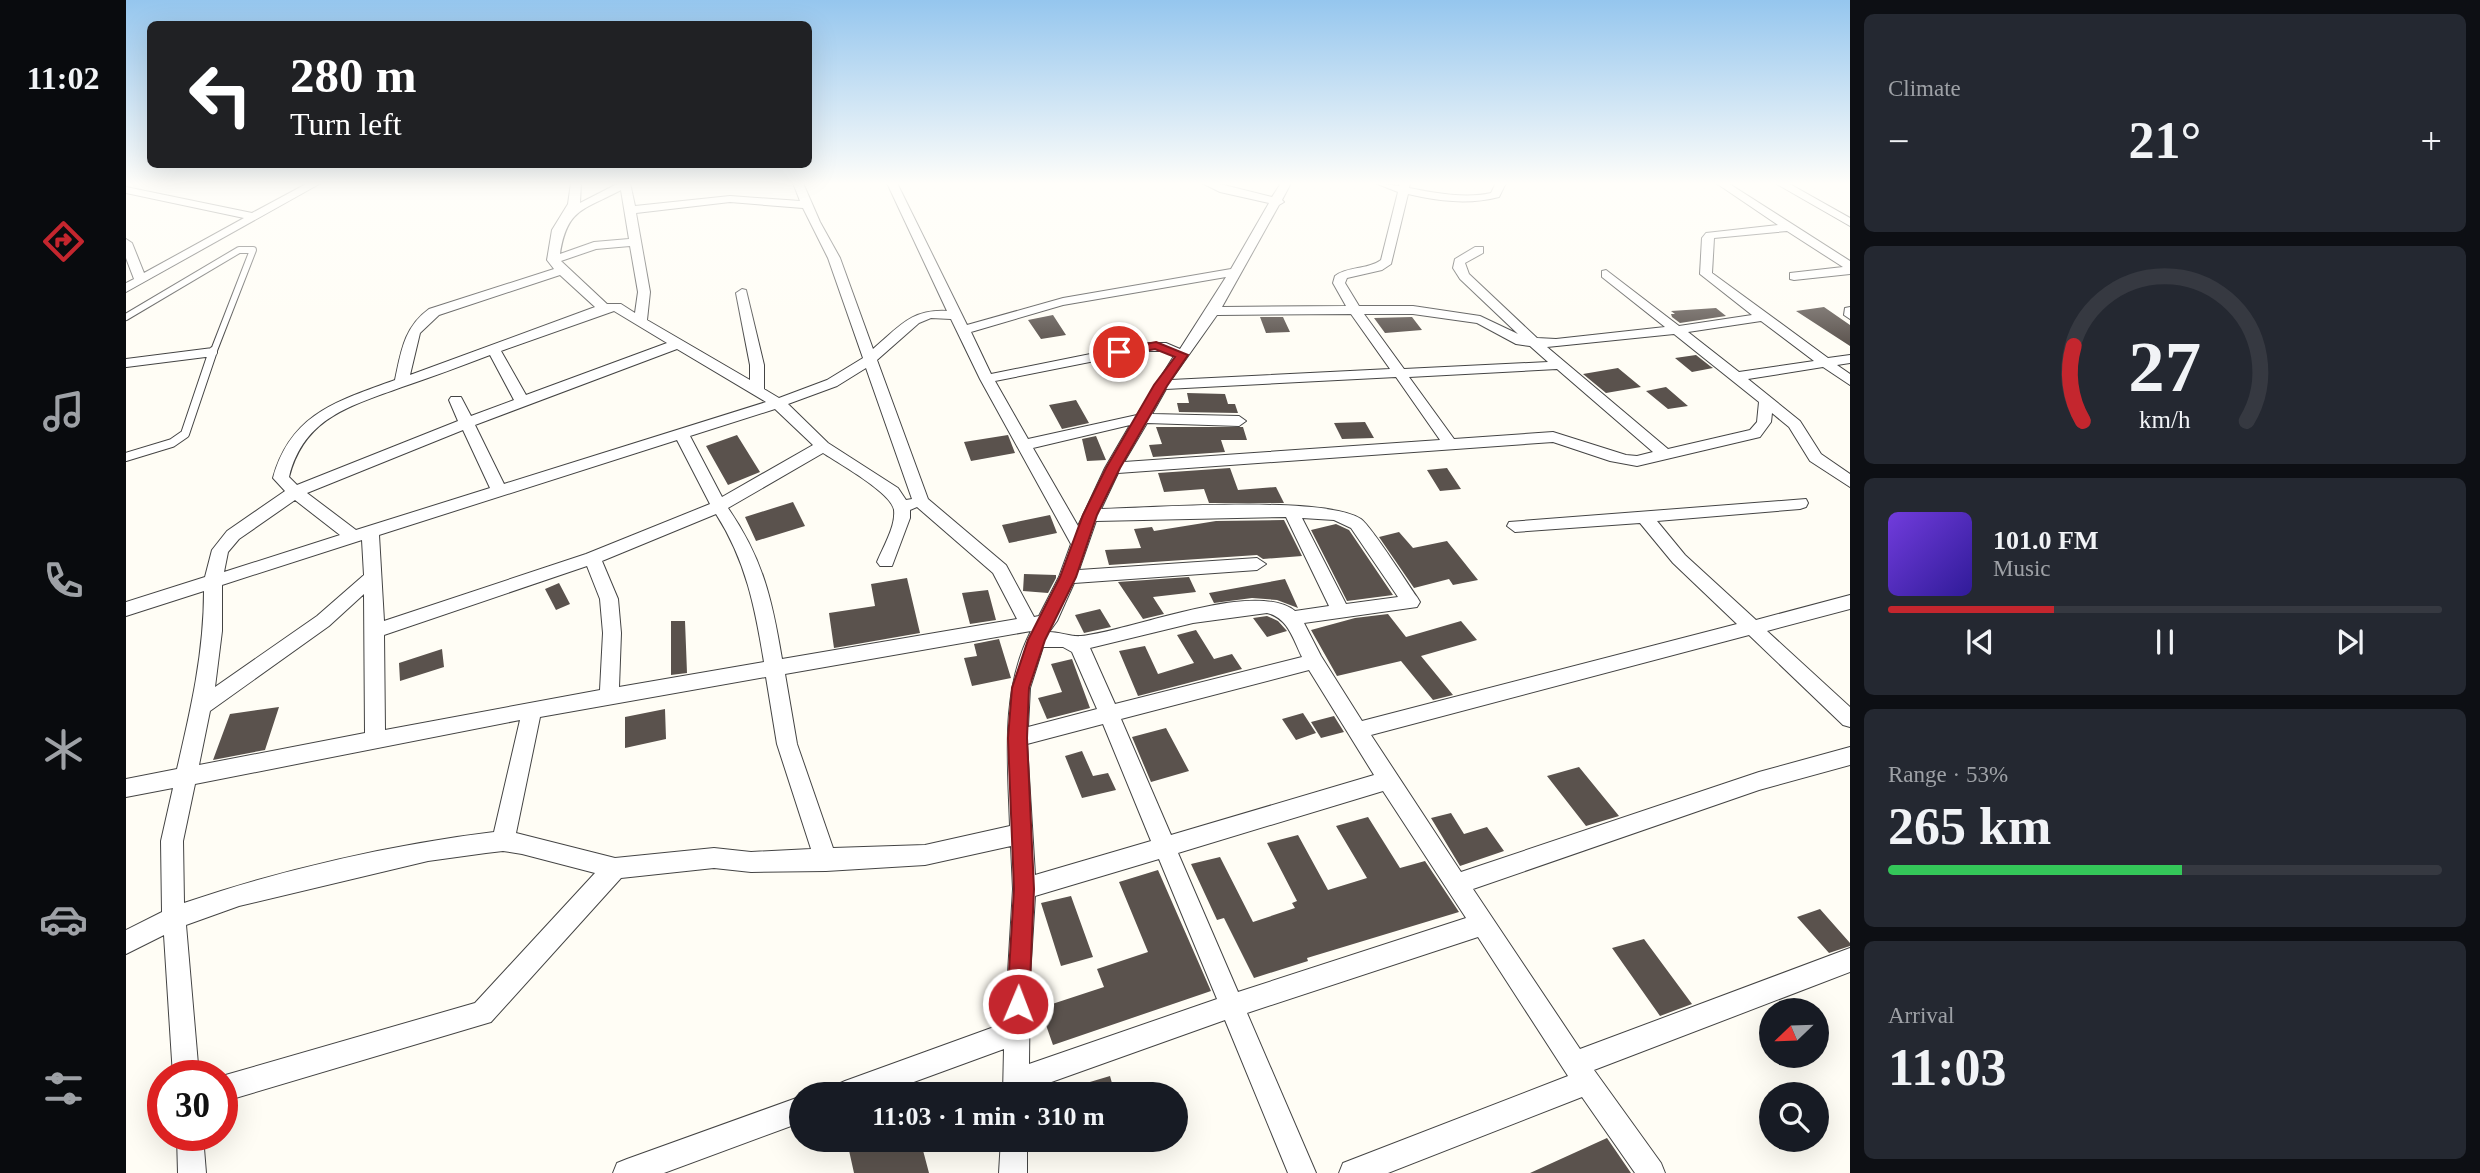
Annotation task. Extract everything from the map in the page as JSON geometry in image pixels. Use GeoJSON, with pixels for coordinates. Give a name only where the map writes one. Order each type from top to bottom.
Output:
{"type":"FeatureCollection","features":[{"type":"Feature","properties":{"kind":"street"},"geometry":{"type":"LineString","coordinates":[[126,288],[215,238]]}},
{"type":"Feature","properties":{"kind":"street"},"geometry":{"type":"LineString","coordinates":[[558,238],[557,265],[604,308]]}},
{"type":"Feature","properties":{"kind":"street"},"geometry":{"type":"LineString","coordinates":[[635,238],[644,292],[641,319]]}},
{"type":"Feature","properties":{"kind":"street"},"geometry":{"type":"LineString","coordinates":[[823,238],[834,258],[921,502],[1000,569],[1038,629]]}},
{"type":"Feature","properties":{"kind":"street"},"geometry":{"type":"LineString","coordinates":[[918,238],[987,379],[1080,545]]}},
{"type":"Feature","properties":{"kind":"street"},"geometry":{"type":"LineString","coordinates":[[1016,1082],[1018,977],[1024,889],[1017,738],[1020,688],[1038,629],[1068,577],[1090,515],[1113,468],[1161,385],[1213,311],[1257,238]]}},
{"type":"Feature","properties":{"kind":"street"},"geometry":{"type":"LineString","coordinates":[[1391,238],[1384,265],[1341,276],[1339,283],[1354,309],[1450,443]]}},
{"type":"Feature","properties":{"kind":"street"},"geometry":{"type":"LineString","coordinates":[[1709,238],[1706,274],[1850,381]]}},
{"type":"Feature","properties":{"kind":"street"},"geometry":{"type":"LineString","coordinates":[[1806,238],[1850,268]]}},
{"type":"Feature","properties":{"kind":"street"},"geometry":{"type":"LineString","coordinates":[[401,383],[414,329],[421,319],[557,265],[594,246],[636,242]]}},
{"type":"Feature","properties":{"kind":"street"},"geometry":{"type":"LineString","coordinates":[[126,243],[140,279]]}},
{"type":"Feature","properties":{"kind":"street"},"geometry":{"type":"LineString","coordinates":[[1479,250],[1459,262],[1464,276],[1534,342],[1664,454]]}},
{"type":"Feature","properties":{"kind":"street"},"geometry":{"type":"LineString","coordinates":[[1794,276],[1850,268]]}},
{"type":"Feature","properties":{"kind":"street"},"geometry":{"type":"LineString","coordinates":[[962,331],[1003,316],[1039,307],[1237,272]]}},
{"type":"Feature","properties":{"kind":"street"},"geometry":{"type":"LineString","coordinates":[[1606,274],[1795,424],[1815,457],[1850,482]]}},
{"type":"Feature","properties":{"kind":"street"},"geometry":{"type":"LineString","coordinates":[[741,293],[757,365],[757,390]]}},
{"type":"Feature","properties":{"kind":"street"},"geometry":{"type":"LineString","coordinates":[[352,536],[281,478],[285,461],[295,441],[313,421],[336,407],[604,308],[624,309],[778,403],[823,446],[892,492],[902,506],[902,518],[886,562]]}},
{"type":"Feature","properties":{"kind":"street"},"geometry":{"type":"LineString","coordinates":[[1213,311],[1413,310],[1461,315],[1480,320],[1514,339],[1574,343],[1763,317]]}},
{"type":"Feature","properties":{"kind":"street"},"geometry":{"type":"LineString","coordinates":[[126,609],[778,403],[832,383],[869,360],[914,320],[930,314],[955,315]]}},
{"type":"Feature","properties":{"kind":"street"},"geometry":{"type":"LineString","coordinates":[[185,1060],[180,962],[174,918],[172,841],[206,685],[213,631],[213,582],[220,550],[233,535],[295,492],[468,422],[679,343]]}},
{"type":"Feature","properties":{"kind":"street"},"geometry":{"type":"LineString","coordinates":[[987,379],[1156,345],[1182,355]]}},
{"type":"Feature","properties":{"kind":"street"},"geometry":{"type":"LineString","coordinates":[[493,349],[523,402]]}},
{"type":"Feature","properties":{"kind":"street"},"geometry":{"type":"LineString","coordinates":[[1736,377],[1850,359]]}},
{"type":"Feature","properties":{"kind":"street"},"geometry":{"type":"LineString","coordinates":[[1161,385],[1399,371],[1562,365]]}},
{"type":"Feature","properties":{"kind":"street"},"geometry":{"type":"LineString","coordinates":[[456,400],[499,491]]}},
{"type":"Feature","properties":{"kind":"street"},"geometry":{"type":"LineString","coordinates":[[1113,468],[1553,437],[1578,442],[1618,459],[1637,461],[1755,434],[1764,422],[1766,400]]}},
{"type":"Feature","properties":{"kind":"street"},"geometry":{"type":"LineString","coordinates":[[1025,445],[1142,418],[1239,421]]}},
{"type":"Feature","properties":{"kind":"street"},"geometry":{"type":"LineString","coordinates":[[681,433],[719,506],[742,541],[763,601],[786,744],[826,861]]}},
{"type":"Feature","properties":{"kind":"street"},"geometry":{"type":"LineString","coordinates":[[374,631],[592,558],[719,506],[823,446]]}},
{"type":"Feature","properties":{"kind":"street"},"geometry":{"type":"LineString","coordinates":[[902,506],[921,502]]}},
{"type":"Feature","properties":{"kind":"street"},"geometry":{"type":"LineString","coordinates":[[1515,526],[1800,503]]}},
{"type":"Feature","properties":{"kind":"street"},"geometry":{"type":"LineString","coordinates":[[1090,515],[1291,511],[1336,515],[1357,524],[1411,602],[1292,618]]}},
{"type":"Feature","properties":{"kind":"street"},"geometry":{"type":"LineString","coordinates":[[1291,511],[1340,610]]}},
{"type":"Feature","properties":{"kind":"street"},"geometry":{"type":"LineString","coordinates":[[1644,517],[1679,559],[1850,719]]}},
{"type":"Feature","properties":{"kind":"street"},"geometry":{"type":"LineString","coordinates":[[370,531],[375,739]]}},
{"type":"Feature","properties":{"kind":"street"},"geometry":{"type":"LineString","coordinates":[[592,558],[609,599],[612,633],[609,696]]}},
{"type":"Feature","properties":{"kind":"street"},"geometry":{"type":"LineString","coordinates":[[1068,577],[1257,564]]}},
{"type":"Feature","properties":{"kind":"street"},"geometry":{"type":"LineString","coordinates":[[200,708],[323,621],[372,577]]}},
{"type":"Feature","properties":{"kind":"street"},"geometry":{"type":"LineString","coordinates":[[1356,731],[1850,602]]}},
{"type":"Feature","properties":{"kind":"street"},"geometry":{"type":"LineString","coordinates":[[126,788],[774,666],[1038,629],[1079,644],[1193,615],[1267,606],[1282,610],[1292,618],[1314,662],[1356,731],[1581,1073],[1651,1173]]}},
{"type":"Feature","properties":{"kind":"street"},"geometry":{"type":"LineString","coordinates":[[1079,644],[1302,1173]]}},
{"type":"Feature","properties":{"kind":"street"},"geometry":{"type":"LineString","coordinates":[[1017,738],[1314,662]]}},
{"type":"Feature","properties":{"kind":"street"},"geometry":{"type":"LineString","coordinates":[[503,841],[532,710]]}},
{"type":"Feature","properties":{"kind":"street"},"geometry":{"type":"LineString","coordinates":[[1456,884],[1759,781],[1850,756]]}},
{"type":"Feature","properties":{"kind":"street"},"geometry":{"type":"LineString","coordinates":[[1024,889],[1388,780]]}},
{"type":"Feature","properties":{"kind":"street"},"geometry":{"type":"LineString","coordinates":[[126,942],[174,918],[239,895],[428,851],[503,841],[615,868],[714,858],[751,862],[826,861],[925,855],[1021,834]]}},
{"type":"Feature","properties":{"kind":"street"},"geometry":{"type":"LineString","coordinates":[[238,1084],[482,1013],[615,868]]}},
{"type":"Feature","properties":{"kind":"street"},"geometry":{"type":"LineString","coordinates":[[1032,1082],[1231,1006],[1484,924]]}},
{"type":"Feature","properties":{"kind":"street"},"geometry":{"type":"LineString","coordinates":[[1353,1173],[1581,1073],[1850,960]]}},
{"type":"Feature","properties":{"kind":"street"},"geometry":{"type":"LineString","coordinates":[[878,1082],[1018,1031]]}},
{"type":"Feature","properties":{"kind":"street"},"geometry":{"type":"LineString","coordinates":[[627,1173],[789,1115]]}},
{"type":"Feature","properties":{"kind":"street"},"geometry":{"type":"LineString","coordinates":[[191,1151],[192,1173]]}},
{"type":"Feature","properties":{"kind":"street"},"geometry":{"type":"LineString","coordinates":[[1013,1173],[1014,1152]]}},
{"type":"Feature","properties":{"kind":"lane"},"geometry":{"type":"LineString","coordinates":[[126,317],[239,250],[253,250],[213,352],[185,434],[172,443],[126,457]]}},
{"type":"Feature","properties":{"kind":"lane"},"geometry":{"type":"LineString","coordinates":[[126,363],[213,352]]}},
{"type":"Feature","properties":{"kind":"building"},"geometry":{"type":"Polygon","coordinates":[[[1824,307],[1850,325],[1850,346],[1796,311],[1824,307]]]}},
{"type":"Feature","properties":{"kind":"building"},"geometry":{"type":"Polygon","coordinates":[[[1716,308],[1726,316],[1680,323],[1671,314],[1675,314],[1671,311],[1716,308]]]}},
{"type":"Feature","properties":{"kind":"building"},"geometry":{"type":"Polygon","coordinates":[[[1053,315],[1066,335],[1041,339],[1028,320],[1053,315]]]}},
{"type":"Feature","properties":{"kind":"building"},"geometry":{"type":"Polygon","coordinates":[[[1260,317],[1283,317],[1290,332],[1266,333],[1260,317]]]}},
{"type":"Feature","properties":{"kind":"building"},"geometry":{"type":"Polygon","coordinates":[[[1412,317],[1422,330],[1385,333],[1374,318],[1412,317]]]}},
{"type":"Feature","properties":{"kind":"building"},"geometry":{"type":"Polygon","coordinates":[[[1696,355],[1713,368],[1692,372],[1675,358],[1696,355]]]}},
{"type":"Feature","properties":{"kind":"building"},"geometry":{"type":"Polygon","coordinates":[[[1618,368],[1641,387],[1606,393],[1583,374],[1618,368]]]}},
{"type":"Feature","properties":{"kind":"building"},"geometry":{"type":"Polygon","coordinates":[[[1666,387],[1688,406],[1668,409],[1646,391],[1666,387]]]}},
{"type":"Feature","properties":{"kind":"building"},"geometry":{"type":"Polygon","coordinates":[[[1187,393],[1225,394],[1228,404],[1235,404],[1238,413],[1179,412],[1177,403],[1189,403],[1187,393]]]}},
{"type":"Feature","properties":{"kind":"building"},"geometry":{"type":"Polygon","coordinates":[[[1076,400],[1089,423],[1062,429],[1049,405],[1076,400]]]}},
{"type":"Feature","properties":{"kind":"building"},"geometry":{"type":"Polygon","coordinates":[[[1365,422],[1374,438],[1342,439],[1334,423],[1365,422]]]}},
{"type":"Feature","properties":{"kind":"building"},"geometry":{"type":"Polygon","coordinates":[[[1156,427],[1243,427],[1247,440],[1221,440],[1225,452],[1153,457],[1149,445],[1162,444],[1156,427]]]}},
{"type":"Feature","properties":{"kind":"building"},"geometry":{"type":"Polygon","coordinates":[[[737,435],[760,472],[728,485],[706,446],[737,435]]]}},
{"type":"Feature","properties":{"kind":"building"},"geometry":{"type":"Polygon","coordinates":[[[1008,435],[1015,453],[971,461],[964,442],[1008,435]]]}},
{"type":"Feature","properties":{"kind":"building"},"geometry":{"type":"Polygon","coordinates":[[[1096,436],[1106,460],[1087,461],[1082,439],[1096,436]]]}},
{"type":"Feature","properties":{"kind":"building"},"geometry":{"type":"Polygon","coordinates":[[[1230,468],[1238,490],[1276,487],[1284,503],[1209,503],[1204,489],[1164,492],[1158,473],[1230,468]]]}},
{"type":"Feature","properties":{"kind":"building"},"geometry":{"type":"Polygon","coordinates":[[[1447,468],[1461,489],[1440,491],[1427,470],[1447,468]]]}},
{"type":"Feature","properties":{"kind":"building"},"geometry":{"type":"Polygon","coordinates":[[[793,502],[805,526],[756,541],[745,517],[793,502]]]}},
{"type":"Feature","properties":{"kind":"building"},"geometry":{"type":"Polygon","coordinates":[[[1050,515],[1057,533],[1009,543],[1002,525],[1050,515]]]}},
{"type":"Feature","properties":{"kind":"building"},"geometry":{"type":"Polygon","coordinates":[[[1284,520],[1302,556],[1263,559],[1257,555],[1109,565],[1105,550],[1141,548],[1134,529],[1152,527],[1154,531],[1216,521],[1284,520]]]}},
{"type":"Feature","properties":{"kind":"building"},"geometry":{"type":"Polygon","coordinates":[[[1336,524],[1349,530],[1393,595],[1347,601],[1311,530],[1336,524]]]}},
{"type":"Feature","properties":{"kind":"building"},"geometry":{"type":"Polygon","coordinates":[[[1399,532],[1413,548],[1447,541],[1478,580],[1453,585],[1449,579],[1414,588],[1379,537],[1399,532]]]}},
{"type":"Feature","properties":{"kind":"building"},"geometry":{"type":"Polygon","coordinates":[[[1024,574],[1056,575],[1056,578],[1048,593],[1023,591],[1024,574]]]}},
{"type":"Feature","properties":{"kind":"building"},"geometry":{"type":"Polygon","coordinates":[[[1189,577],[1196,592],[1153,597],[1164,614],[1143,619],[1118,582],[1189,577]]]}},
{"type":"Feature","properties":{"kind":"building"},"geometry":{"type":"Polygon","coordinates":[[[907,578],[920,633],[834,648],[829,613],[875,606],[871,584],[907,578]]]}},
{"type":"Feature","properties":{"kind":"building"},"geometry":{"type":"Polygon","coordinates":[[[1285,579],[1298,608],[1277,600],[1252,598],[1214,603],[1209,593],[1285,579]]]}},
{"type":"Feature","properties":{"kind":"building"},"geometry":{"type":"Polygon","coordinates":[[[559,583],[570,604],[556,610],[545,589],[559,583]]]}},
{"type":"Feature","properties":{"kind":"building"},"geometry":{"type":"Polygon","coordinates":[[[988,590],[996,620],[970,624],[962,593],[988,590]]]}},
{"type":"Feature","properties":{"kind":"building"},"geometry":{"type":"Polygon","coordinates":[[[1100,609],[1111,627],[1084,633],[1075,615],[1100,609]]]}},
{"type":"Feature","properties":{"kind":"building"},"geometry":{"type":"Polygon","coordinates":[[[1388,614],[1406,637],[1461,621],[1477,640],[1421,656],[1453,695],[1433,700],[1401,661],[1337,676],[1311,630],[1355,618],[1388,614]]]}},
{"type":"Feature","properties":{"kind":"building"},"geometry":{"type":"Polygon","coordinates":[[[1267,616],[1278,621],[1287,631],[1267,637],[1253,618],[1267,616]]]}},
{"type":"Feature","properties":{"kind":"building"},"geometry":{"type":"Polygon","coordinates":[[[671,621],[685,621],[687,673],[671,675],[671,621]]]}},
{"type":"Feature","properties":{"kind":"building"},"geometry":{"type":"Polygon","coordinates":[[[1196,630],[1214,659],[1232,654],[1242,669],[1138,696],[1119,651],[1145,646],[1158,674],[1194,663],[1177,635],[1196,630]]]}},
{"type":"Feature","properties":{"kind":"building"},"geometry":{"type":"Polygon","coordinates":[[[999,639],[1011,678],[972,686],[964,658],[977,656],[974,644],[999,639]]]}},
{"type":"Feature","properties":{"kind":"building"},"geometry":{"type":"Polygon","coordinates":[[[442,649],[444,667],[400,681],[399,663],[442,649]]]}},
{"type":"Feature","properties":{"kind":"building"},"geometry":{"type":"Polygon","coordinates":[[[1072,659],[1090,708],[1047,719],[1038,698],[1062,692],[1051,664],[1072,659]]]}},
{"type":"Feature","properties":{"kind":"building"},"geometry":{"type":"Polygon","coordinates":[[[279,707],[265,750],[213,760],[230,714],[279,707]]]}},
{"type":"Feature","properties":{"kind":"building"},"geometry":{"type":"Polygon","coordinates":[[[665,709],[666,739],[625,748],[625,717],[665,709]]]}},
{"type":"Feature","properties":{"kind":"building"},"geometry":{"type":"Polygon","coordinates":[[[1303,713],[1316,733],[1296,740],[1282,719],[1303,713]]]}},
{"type":"Feature","properties":{"kind":"building"},"geometry":{"type":"Polygon","coordinates":[[[1334,716],[1344,732],[1321,738],[1311,722],[1334,716]]]}},
{"type":"Feature","properties":{"kind":"building"},"geometry":{"type":"Polygon","coordinates":[[[1166,728],[1189,771],[1151,782],[1132,737],[1166,728]]]}},
{"type":"Feature","properties":{"kind":"building"},"geometry":{"type":"Polygon","coordinates":[[[1082,751],[1093,776],[1108,773],[1116,790],[1082,798],[1065,756],[1082,751]]]}},
{"type":"Feature","properties":{"kind":"building"},"geometry":{"type":"Polygon","coordinates":[[[1579,767],[1619,816],[1586,826],[1547,776],[1579,767]]]}},
{"type":"Feature","properties":{"kind":"building"},"geometry":{"type":"Polygon","coordinates":[[[1451,813],[1464,834],[1487,827],[1504,851],[1460,866],[1431,818],[1451,813]]]}},
{"type":"Feature","properties":{"kind":"building"},"geometry":{"type":"Polygon","coordinates":[[[1368,817],[1400,868],[1425,861],[1459,912],[1307,958],[1308,961],[1254,978],[1224,918],[1217,920],[1191,864],[1220,857],[1253,922],[1295,908],[1292,903],[1297,901],[1267,843],[1298,835],[1328,890],[1367,878],[1336,826],[1368,817]]]}},
{"type":"Feature","properties":{"kind":"building"},"geometry":{"type":"Polygon","coordinates":[[[1158,870],[1211,991],[1053,1045],[1040,1008],[1104,987],[1097,969],[1148,952],[1119,882],[1158,870]]]}},
{"type":"Feature","properties":{"kind":"building"},"geometry":{"type":"Polygon","coordinates":[[[1071,896],[1093,957],[1061,966],[1041,903],[1071,896]]]}},
{"type":"Feature","properties":{"kind":"building"},"geometry":{"type":"Polygon","coordinates":[[[1820,909],[1850,946],[1829,953],[1797,917],[1820,909]]]}},
{"type":"Feature","properties":{"kind":"building"},"geometry":{"type":"Polygon","coordinates":[[[1644,939],[1692,1004],[1660,1016],[1612,948],[1644,939]]]}},
{"type":"Feature","properties":{"kind":"building"},"geometry":{"type":"Polygon","coordinates":[[[1110,1076],[1112,1082],[1090,1082],[1110,1076]]]}},
{"type":"Feature","properties":{"kind":"building"},"geometry":{"type":"Polygon","coordinates":[[[1607,1138],[1631,1173],[1530,1173],[1607,1138]]]}},
{"type":"Feature","properties":{"kind":"building"},"geometry":{"type":"Polygon","coordinates":[[[849,1152],[923,1152],[929,1173],[854,1173],[849,1152]]]}},
{"type":"Feature","properties":{"kind":"route"},"geometry":{"type":"LineString","coordinates":[[1018,1004],[1024,889],[1017,738],[1020,688],[1037,640],[1068,577],[1090,515],[1113,468],[1161,385],[1182,355],[1156,345],[1119,352]]}}]}
